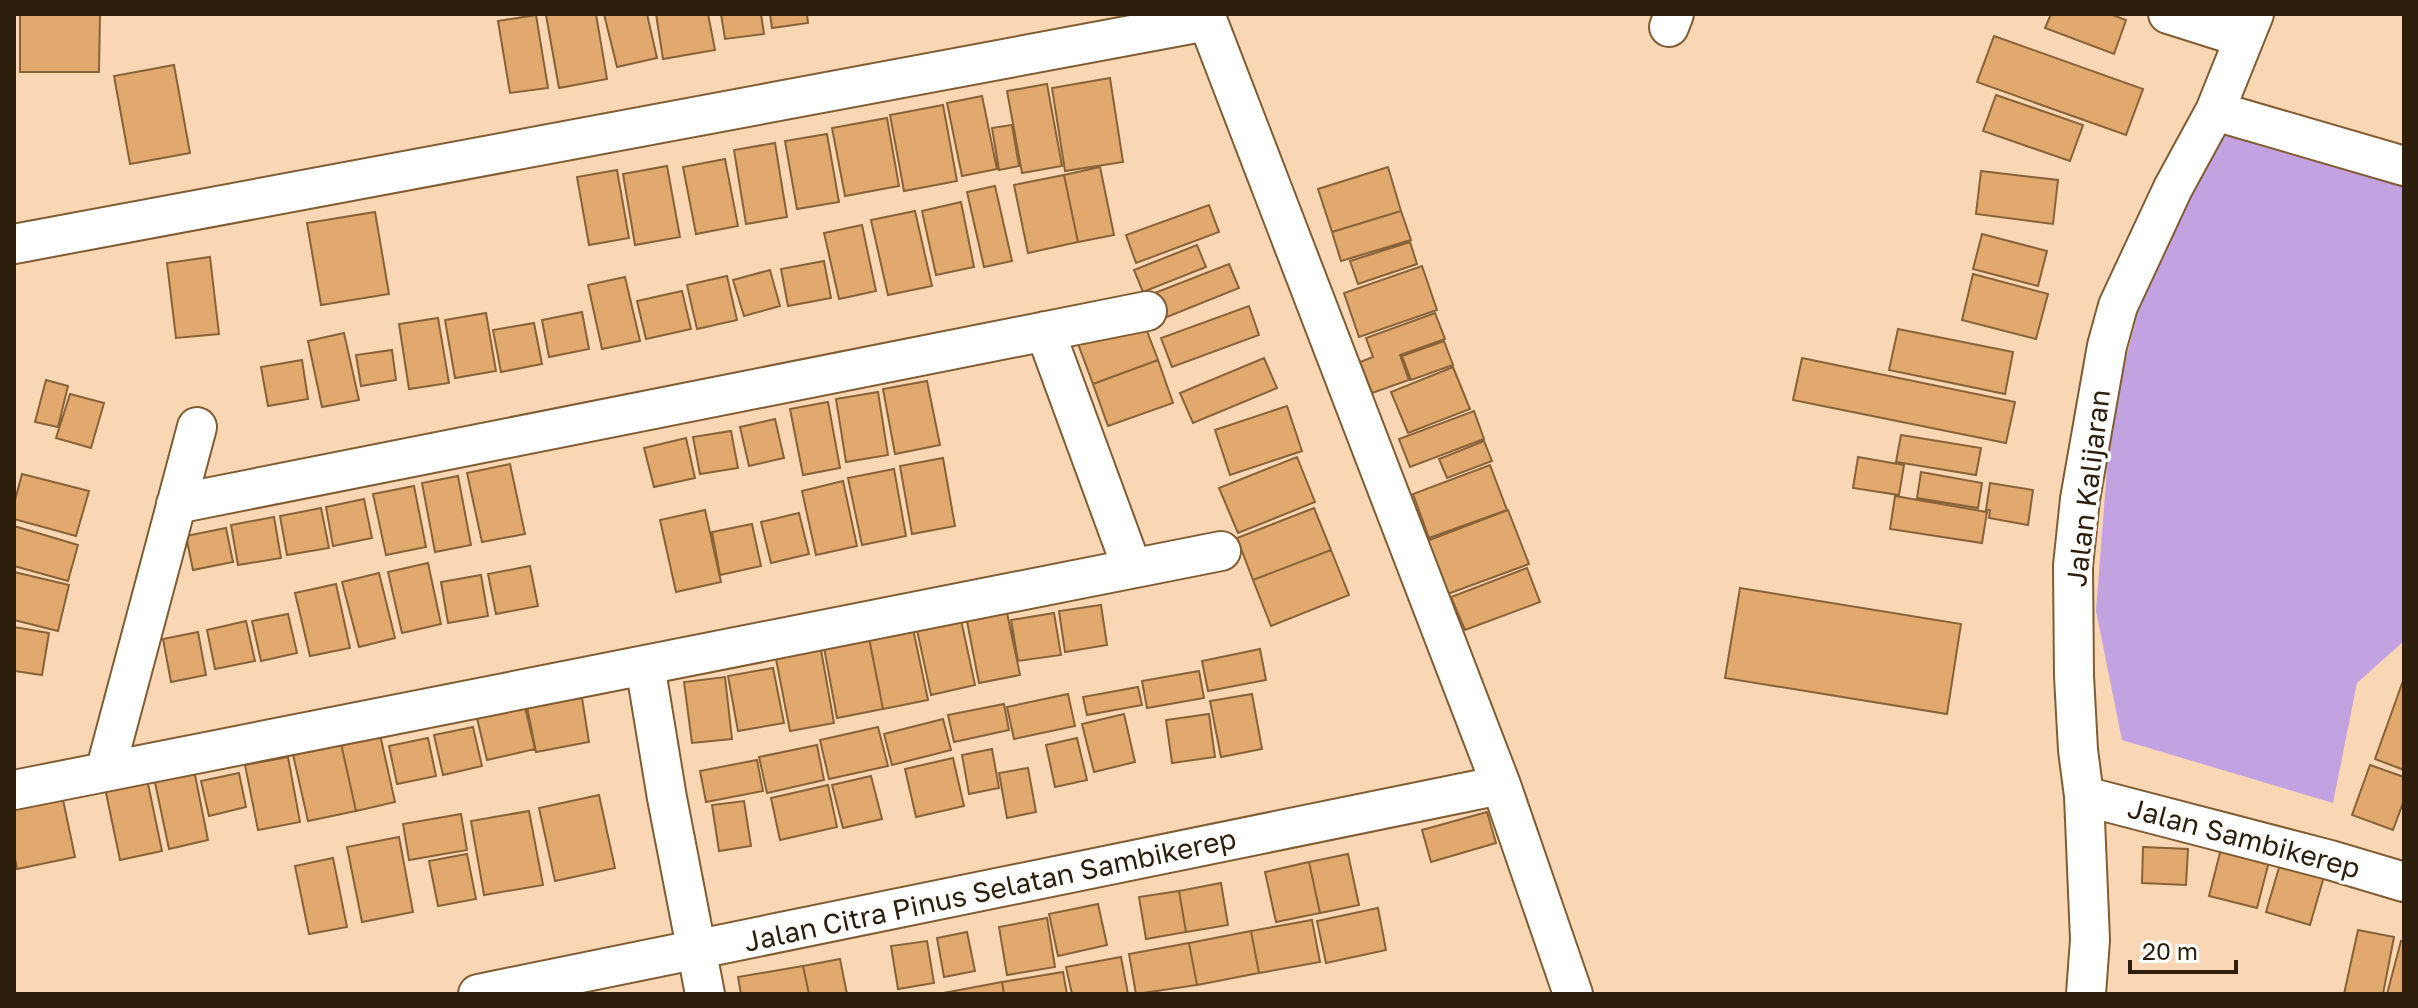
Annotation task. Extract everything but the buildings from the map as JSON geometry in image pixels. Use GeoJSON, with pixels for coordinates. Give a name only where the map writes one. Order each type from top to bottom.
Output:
{"type":"FeatureCollection","features":[{"type":"Feature","properties":{"kind":"street"},"geometry":{"type":"LineString","coordinates":[[2168,14],[2249,26]]}},
{"type":"Feature","properties":{"kind":"street"},"geometry":{"type":"LineString","coordinates":[[14,244],[1206,17],[1501,785],[1573,994]]}},
{"type":"Feature","properties":{"kind":"street","name":"Jalan Kalijaran"},"geometry":{"type":"LineString","coordinates":[[2086,994],[2090,940],[2084,796],[2078,750],[2073,566],[2080,499],[2107,346],[2124,292],[2173,188],[2215,111],[2249,26]]}},
{"type":"Feature","properties":{"kind":"street"},"geometry":{"type":"LineString","coordinates":[[2215,111],[2404,166]]}},
{"type":"Feature","properties":{"kind":"street"},"geometry":{"type":"LineString","coordinates":[[176,504],[1147,311]]}},
{"type":"Feature","properties":{"kind":"street"},"geometry":{"type":"LineString","coordinates":[[1045,331],[1132,568]]}},
{"type":"Feature","properties":{"kind":"street"},"geometry":{"type":"LineString","coordinates":[[105,772],[197,427]]}},
{"type":"Feature","properties":{"kind":"street"},"geometry":{"type":"LineString","coordinates":[[14,790],[1221,551]]}},
{"type":"Feature","properties":{"kind":"street"},"geometry":{"type":"LineString","coordinates":[[645,665],[705,994]]}},
{"type":"Feature","properties":{"kind":"street","name":"Jalan Citra Pinus Selatan Sambikerep"},"geometry":{"type":"LineString","coordinates":[[478,994],[1501,785]]}},
{"type":"Feature","properties":{"kind":"street","name":"Jalan Sambikerep"},"geometry":{"type":"LineString","coordinates":[[2084,796],[2404,882]]}},
{"type":"Feature","properties":{"kind":"shaded area"},"geometry":{"type":"Polygon","coordinates":[[[2226,123],[2404,177],[2404,641],[2357,683],[2333,803],[2122,740],[2096,611],[2111,417],[2147,277],[2226,123]]]}}]}
